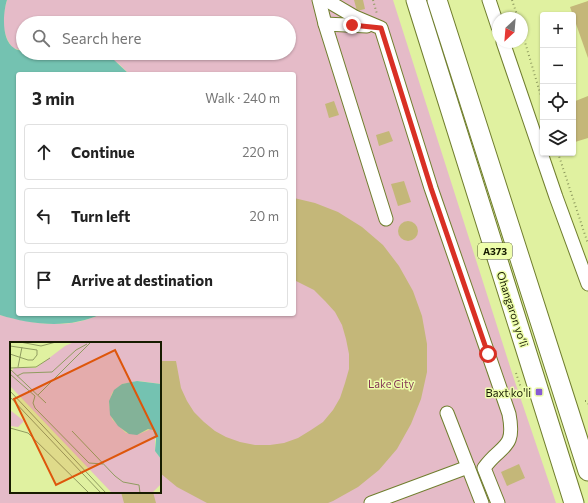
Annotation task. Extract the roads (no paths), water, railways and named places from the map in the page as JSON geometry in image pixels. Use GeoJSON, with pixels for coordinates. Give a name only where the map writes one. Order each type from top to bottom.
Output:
{"type":"FeatureCollection","features":[{"type":"Feature","properties":{"kind":"highway","name":"Ohangaron yoʻli"},"geometry":{"type":"LineString","coordinates":[[416,0],[574,503]]}},
{"type":"Feature","properties":{"kind":"highway","name":"Ohangaron yoʻli"},"geometry":{"type":"LineString","coordinates":[[437,0],[588,472]]}},
{"type":"Feature","properties":{"kind":"street"},"geometry":{"type":"LineString","coordinates":[[319,0],[325,24],[386,219]]}},
{"type":"Feature","properties":{"kind":"street"},"geometry":{"type":"LineString","coordinates":[[326,0],[355,17],[381,28],[431,188],[509,414],[512,428],[509,440],[506,446],[490,458],[484,468],[498,503]]}},
{"type":"Feature","properties":{"kind":"street"},"geometry":{"type":"LineString","coordinates":[[489,0],[493,12]]}},
{"type":"Feature","properties":{"kind":"street"},"geometry":{"type":"LineString","coordinates":[[325,24],[381,28]]}},
{"type":"Feature","properties":{"kind":"street"},"geometry":{"type":"LineString","coordinates":[[505,48],[556,197],[588,284]]}},
{"type":"Feature","properties":{"kind":"street"},"geometry":{"type":"LineString","coordinates":[[447,413],[482,503]]}},
{"type":"Feature","properties":{"kind":"street"},"geometry":{"type":"LineString","coordinates":[[371,503],[468,467]]}},
{"type":"Feature","properties":{"kind":"water"},"geometry":{"type":"Polygon","coordinates":[[[0,0],[7,0],[4,26],[7,39],[16,49],[16,60],[114,60],[127,72],[16,72],[16,316],[96,316],[77,322],[51,324],[25,321],[0,315],[0,0]]]}},
{"type":"Feature","properties":{"kind":"place","name":"Baxt ko'li"},"geometry":{"type":"Point","coordinates":[539,392]}},
{"type":"Feature","properties":{"kind":"park label","name":"Lake City"},"geometry":{"type":"Point","coordinates":[391,383]}}]}
